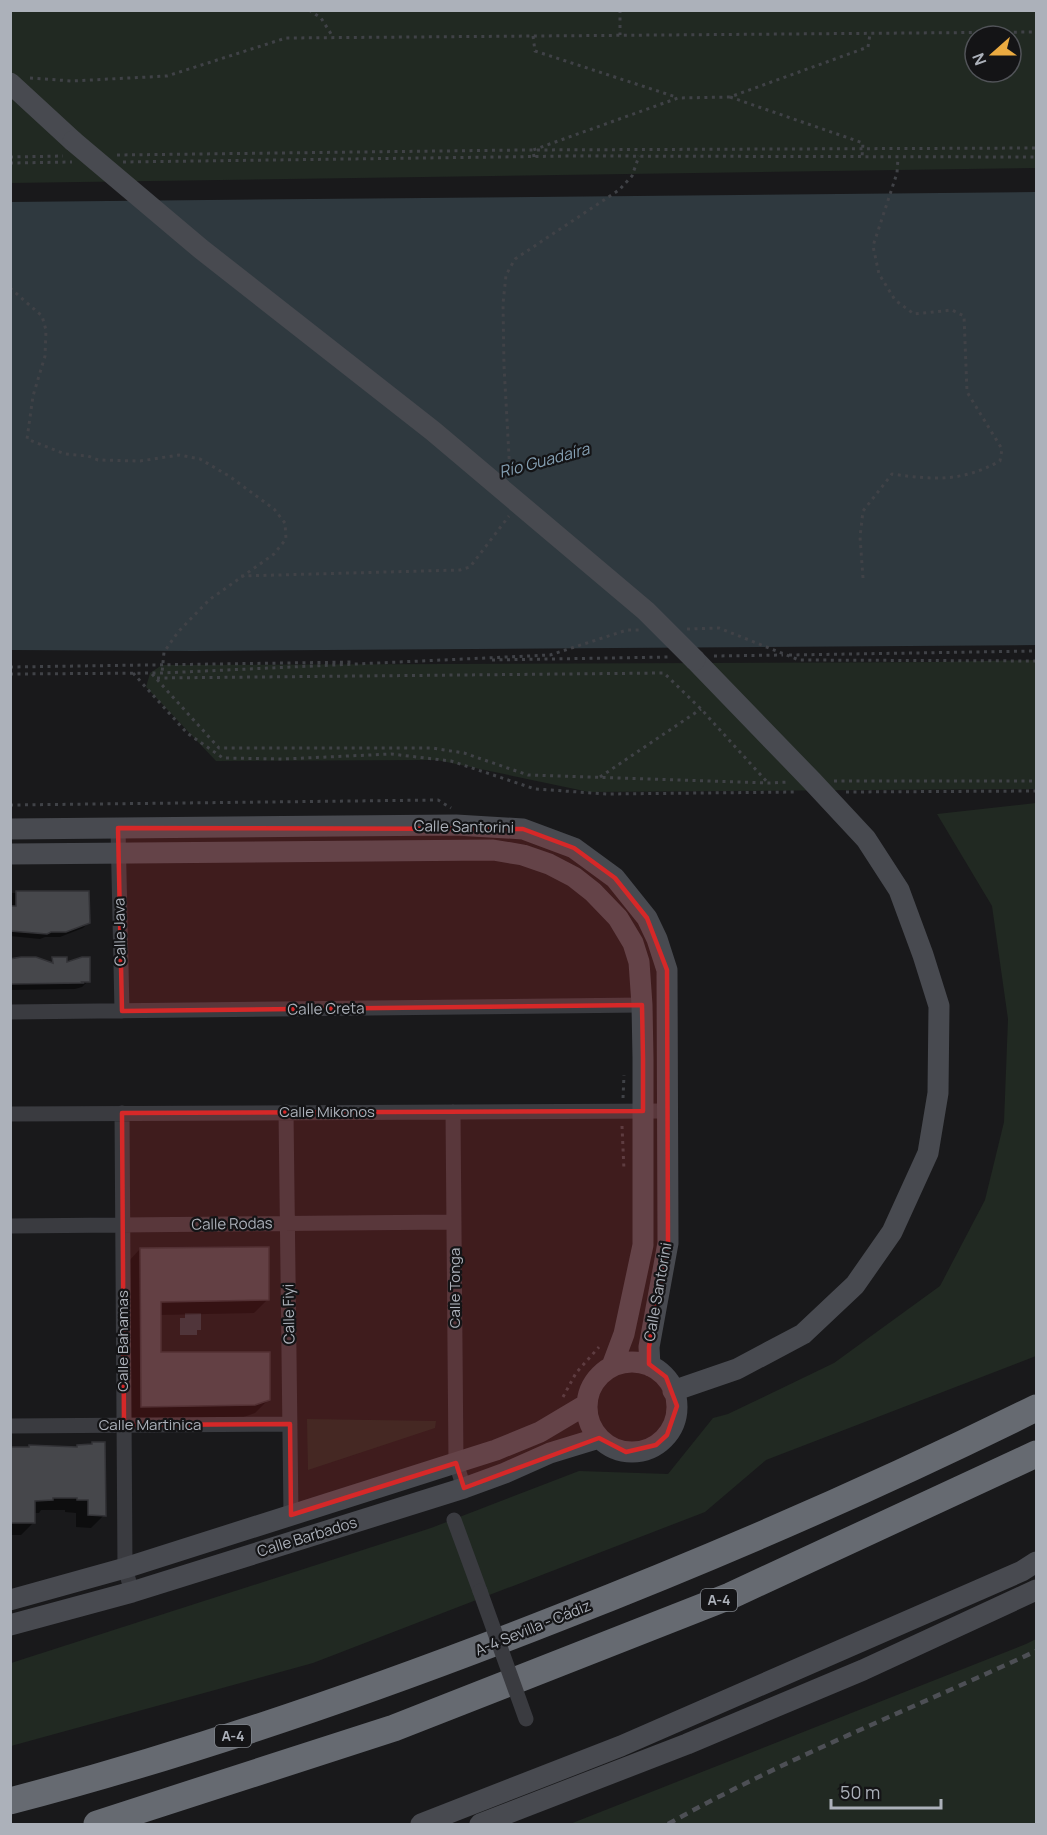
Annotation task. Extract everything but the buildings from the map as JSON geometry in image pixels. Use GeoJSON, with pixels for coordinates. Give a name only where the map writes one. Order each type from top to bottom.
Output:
{"type":"FeatureCollection","features":[{"type":"Feature","properties":{"kind":"highway","name":"A-4 Sevilla - Cádiz"},"geometry":{"type":"LineString","coordinates":[[10,1801],[163,1758],[289,1718],[453,1660],[789,1524],[962,1445],[1036,1408]]}},
{"type":"Feature","properties":{"kind":"highway","name":"A-4"},"geometry":{"type":"LineString","coordinates":[[96,1824],[394,1728],[719,1600],[1036,1454]]}},
{"type":"Feature","properties":{"kind":"street"},"geometry":{"type":"LineString","coordinates":[[16,80],[72,148],[433,431],[700,658],[866,840],[899,890],[924,955],[939,1006],[938,1093],[928,1153],[892,1232],[855,1285],[803,1334],[737,1369],[674,1391]]}},
{"type":"Feature","properties":{"kind":"street","name":"Calle Santorini"},"geometry":{"type":"LineString","coordinates":[[10,829],[456,825],[523,828],[574,848],[615,878],[647,918],[667,970],[668,1243],[649,1347],[650,1366]]}},
{"type":"Feature","properties":{"kind":"street","name":"Calle Java"},"geometry":{"type":"LineString","coordinates":[[118,828],[122,1011]]}},
{"type":"Feature","properties":{"kind":"street","name":"Calle Santorini"},"geometry":{"type":"LineString","coordinates":[[10,854],[493,850],[523,855],[549,864],[574,877],[593,892],[618,918],[633,943],[639,962],[642,1005],[643,1245],[624,1334],[612,1366]]}},
{"type":"Feature","properties":{"kind":"street","name":"Calle Creta"},"geometry":{"type":"LineString","coordinates":[[10,1012],[642,1005]]}},
{"type":"Feature","properties":{"kind":"street","name":"Calle Mikonos"},"geometry":{"type":"LineString","coordinates":[[10,1114],[668,1111]]}},
{"type":"Feature","properties":{"kind":"street","name":"Calle Fiyi"},"geometry":{"type":"LineString","coordinates":[[286,1112],[291,1515]]}},
{"type":"Feature","properties":{"kind":"street","name":"Calle Tonga"},"geometry":{"type":"LineString","coordinates":[[453,1112],[456,1463],[464,1488]]}},
{"type":"Feature","properties":{"kind":"street","name":"Calle Bahamas"},"geometry":{"type":"LineString","coordinates":[[122,1113],[125,1568],[132,1592]]}},
{"type":"Feature","properties":{"kind":"street","name":"Calle Rodas"},"geometry":{"type":"LineString","coordinates":[[10,1226],[454,1222]]}},
{"type":"Feature","properties":{"kind":"street"},"geometry":{"type":"LineString","coordinates":[[625,1362],[650,1366],[666,1377],[674,1391],[677,1406],[675,1421],[667,1435],[656,1445],[641,1451],[626,1452],[611,1447],[599,1438],[590,1425],[587,1404],[592,1385],[612,1366],[625,1362]]}},
{"type":"Feature","properties":{"kind":"street","name":"Calle Barbados"},"geometry":{"type":"LineString","coordinates":[[10,1600],[125,1568],[456,1463],[540,1432],[587,1404]]}},
{"type":"Feature","properties":{"kind":"street","name":"Calle Martinica"},"geometry":{"type":"LineString","coordinates":[[10,1426],[290,1424]]}},
{"type":"Feature","properties":{"kind":"street","name":"Calle Barbados"},"geometry":{"type":"LineString","coordinates":[[10,1625],[132,1592],[464,1488],[550,1454],[599,1438]]}},
{"type":"Feature","properties":{"kind":"street"},"geometry":{"type":"LineString","coordinates":[[454,1520],[526,1719]]}},
{"type":"Feature","properties":{"kind":"street"},"geometry":{"type":"LineString","coordinates":[[421,1824],[621,1746],[1011,1576],[1036,1562]]}},
{"type":"Feature","properties":{"kind":"street"},"geometry":{"type":"LineString","coordinates":[[480,1824],[687,1744],[863,1670],[1036,1590]]}},
{"type":"Feature","properties":{"kind":"path"},"geometry":{"type":"LineString","coordinates":[[309,10],[321,18],[334,38]]}},
{"type":"Feature","properties":{"kind":"path"},"geometry":{"type":"LineString","coordinates":[[620,10],[620,35]]}},
{"type":"Feature","properties":{"kind":"path"},"geometry":{"type":"LineString","coordinates":[[16,80],[72,81],[167,76],[286,38],[1036,32]]}},
{"type":"Feature","properties":{"kind":"path"},"geometry":{"type":"LineString","coordinates":[[533,150],[678,98],[730,97],[868,47],[870,33]]}},
{"type":"Feature","properties":{"kind":"path"},"geometry":{"type":"LineString","coordinates":[[533,36],[535,51],[678,98]]}},
{"type":"Feature","properties":{"kind":"path"},"geometry":{"type":"LineString","coordinates":[[730,97],[863,143],[862,157]]}},
{"type":"Feature","properties":{"kind":"path"},"geometry":{"type":"LineString","coordinates":[[10,157],[72,148]]}},
{"type":"Feature","properties":{"kind":"path"},"geometry":{"type":"LineString","coordinates":[[117,155],[533,150],[1036,148]]}},
{"type":"Feature","properties":{"kind":"path"},"geometry":{"type":"LineString","coordinates":[[533,150],[534,157]]}},
{"type":"Feature","properties":{"kind":"path"},"geometry":{"type":"LineString","coordinates":[[509,453],[504,366],[503,304],[506,275],[515,259],[619,190],[632,176],[639,156]]}},
{"type":"Feature","properties":{"kind":"path"},"geometry":{"type":"LineString","coordinates":[[118,162],[639,156],[1036,158]]}},
{"type":"Feature","properties":{"kind":"path"},"geometry":{"type":"LineString","coordinates":[[863,578],[860,537],[863,511],[892,474],[922,478],[956,478],[981,471],[1000,461],[1002,449],[967,392],[964,316],[952,310],[914,314],[895,300],[879,273],[873,246],[897,173],[898,157]]}},
{"type":"Feature","properties":{"kind":"path"},"geometry":{"type":"LineString","coordinates":[[10,163],[82,162]]}},
{"type":"Feature","properties":{"kind":"path"},"geometry":{"type":"LineString","coordinates":[[11,288],[42,316],[46,330],[45,356],[33,396],[27,439],[65,454],[88,456],[98,460],[140,461],[180,455],[200,459],[229,476],[274,509],[285,523],[286,539],[274,554],[209,600],[178,632],[164,652],[162,673]]}},
{"type":"Feature","properties":{"kind":"path"},"geometry":{"type":"LineString","coordinates":[[242,576],[460,570],[470,567],[508,518],[512,507]]}},
{"type":"Feature","properties":{"kind":"path"},"geometry":{"type":"LineString","coordinates":[[684,629],[719,628],[799,660],[1036,662]]}},
{"type":"Feature","properties":{"kind":"path"},"geometry":{"type":"LineString","coordinates":[[10,674],[162,673],[550,655],[627,630],[650,630]]}},
{"type":"Feature","properties":{"kind":"path"},"geometry":{"type":"LineString","coordinates":[[700,658],[1036,651]]}},
{"type":"Feature","properties":{"kind":"path"},"geometry":{"type":"LineString","coordinates":[[10,667],[669,657]]}},
{"type":"Feature","properties":{"kind":"path"},"geometry":{"type":"LineString","coordinates":[[133,672],[187,734],[223,758],[283,759],[391,754],[451,761],[535,789],[607,794],[1036,781]]}},
{"type":"Feature","properties":{"kind":"path"},"geometry":{"type":"LineString","coordinates":[[150,673],[219,748],[432,748],[464,753],[528,775],[768,783],[818,787],[1036,791]]}},
{"type":"Feature","properties":{"kind":"path"},"geometry":{"type":"LineString","coordinates":[[155,678],[664,673],[701,709],[768,783]]}},
{"type":"Feature","properties":{"kind":"path"},"geometry":{"type":"LineString","coordinates":[[599,778],[701,709]]}},
{"type":"Feature","properties":{"kind":"path"},"geometry":{"type":"LineString","coordinates":[[10,805],[438,800],[458,812]]}},
{"type":"Feature","properties":{"kind":"path"},"geometry":{"type":"LineString","coordinates":[[624,1177],[622,1111],[625,1065],[629,1058],[643,1058]]}},
{"type":"Feature","properties":{"kind":"path"},"geometry":{"type":"LineString","coordinates":[[558,1402],[576,1373],[602,1343]]}},
{"type":"Feature","properties":{"kind":"highlighted area"},"geometry":{"type":"Polygon","coordinates":[[[118,828],[523,829],[574,848],[615,878],[647,918],[667,970],[668,1243],[649,1347],[649,1364],[666,1377],[677,1406],[667,1435],[656,1445],[626,1452],[599,1438],[464,1488],[456,1463],[291,1515],[290,1424],[124,1425],[122,1113],[643,1111],[643,1058],[642,1005],[122,1011],[118,828]]]}},
{"type":"Feature","properties":{"kind":"shaded area"},"geometry":{"type":"Polygon","coordinates":[[[10,11],[1036,11],[1036,168],[11,183],[10,11]]]}},
{"type":"Feature","properties":{"kind":"shaded area"},"geometry":{"type":"Polygon","coordinates":[[[1036,660],[1036,789],[589,792],[437,760],[216,761],[146,687],[150,673],[162,665],[1036,660]]]}},
{"type":"Feature","properties":{"kind":"shaded area"},"geometry":{"type":"Polygon","coordinates":[[[1036,803],[1036,1356],[766,1460],[705,1512],[313,1663],[11,1746],[11,1663],[431,1528],[579,1471],[668,1474],[713,1418],[728,1414],[834,1363],[940,1286],[985,1200],[1004,1122],[1008,1019],[992,906],[937,814],[1036,803]]]}},
{"type":"Feature","properties":{"kind":"shaded area"},"geometry":{"type":"Polygon","coordinates":[[[307,1419],[436,1421],[435,1428],[308,1470],[307,1419]]]}},
{"type":"Feature","properties":{"kind":"shaded area"},"geometry":{"type":"Polygon","coordinates":[[[1036,1639],[1036,1824],[570,1824],[1026,1644],[1036,1639]]]}},
{"type":"Feature","properties":{"kind":"water","name":"Río Guadaíra"},"geometry":{"type":"Polygon","coordinates":[[[1036,192],[1036,645],[194,651],[11,650],[10,202],[1036,192]]]}},
{"type":"Feature","properties":{"kind":"water"},"geometry":{"type":"Polygon","coordinates":[[[185,1313],[201,1313],[201,1330],[197,1330],[197,1335],[180,1335],[180,1318],[185,1318],[185,1313]]]}},
{"type":"Feature","properties":{"kind":"railway"},"geometry":{"type":"LineString","coordinates":[[668,1824],[804,1755],[1036,1651]]}}]}
